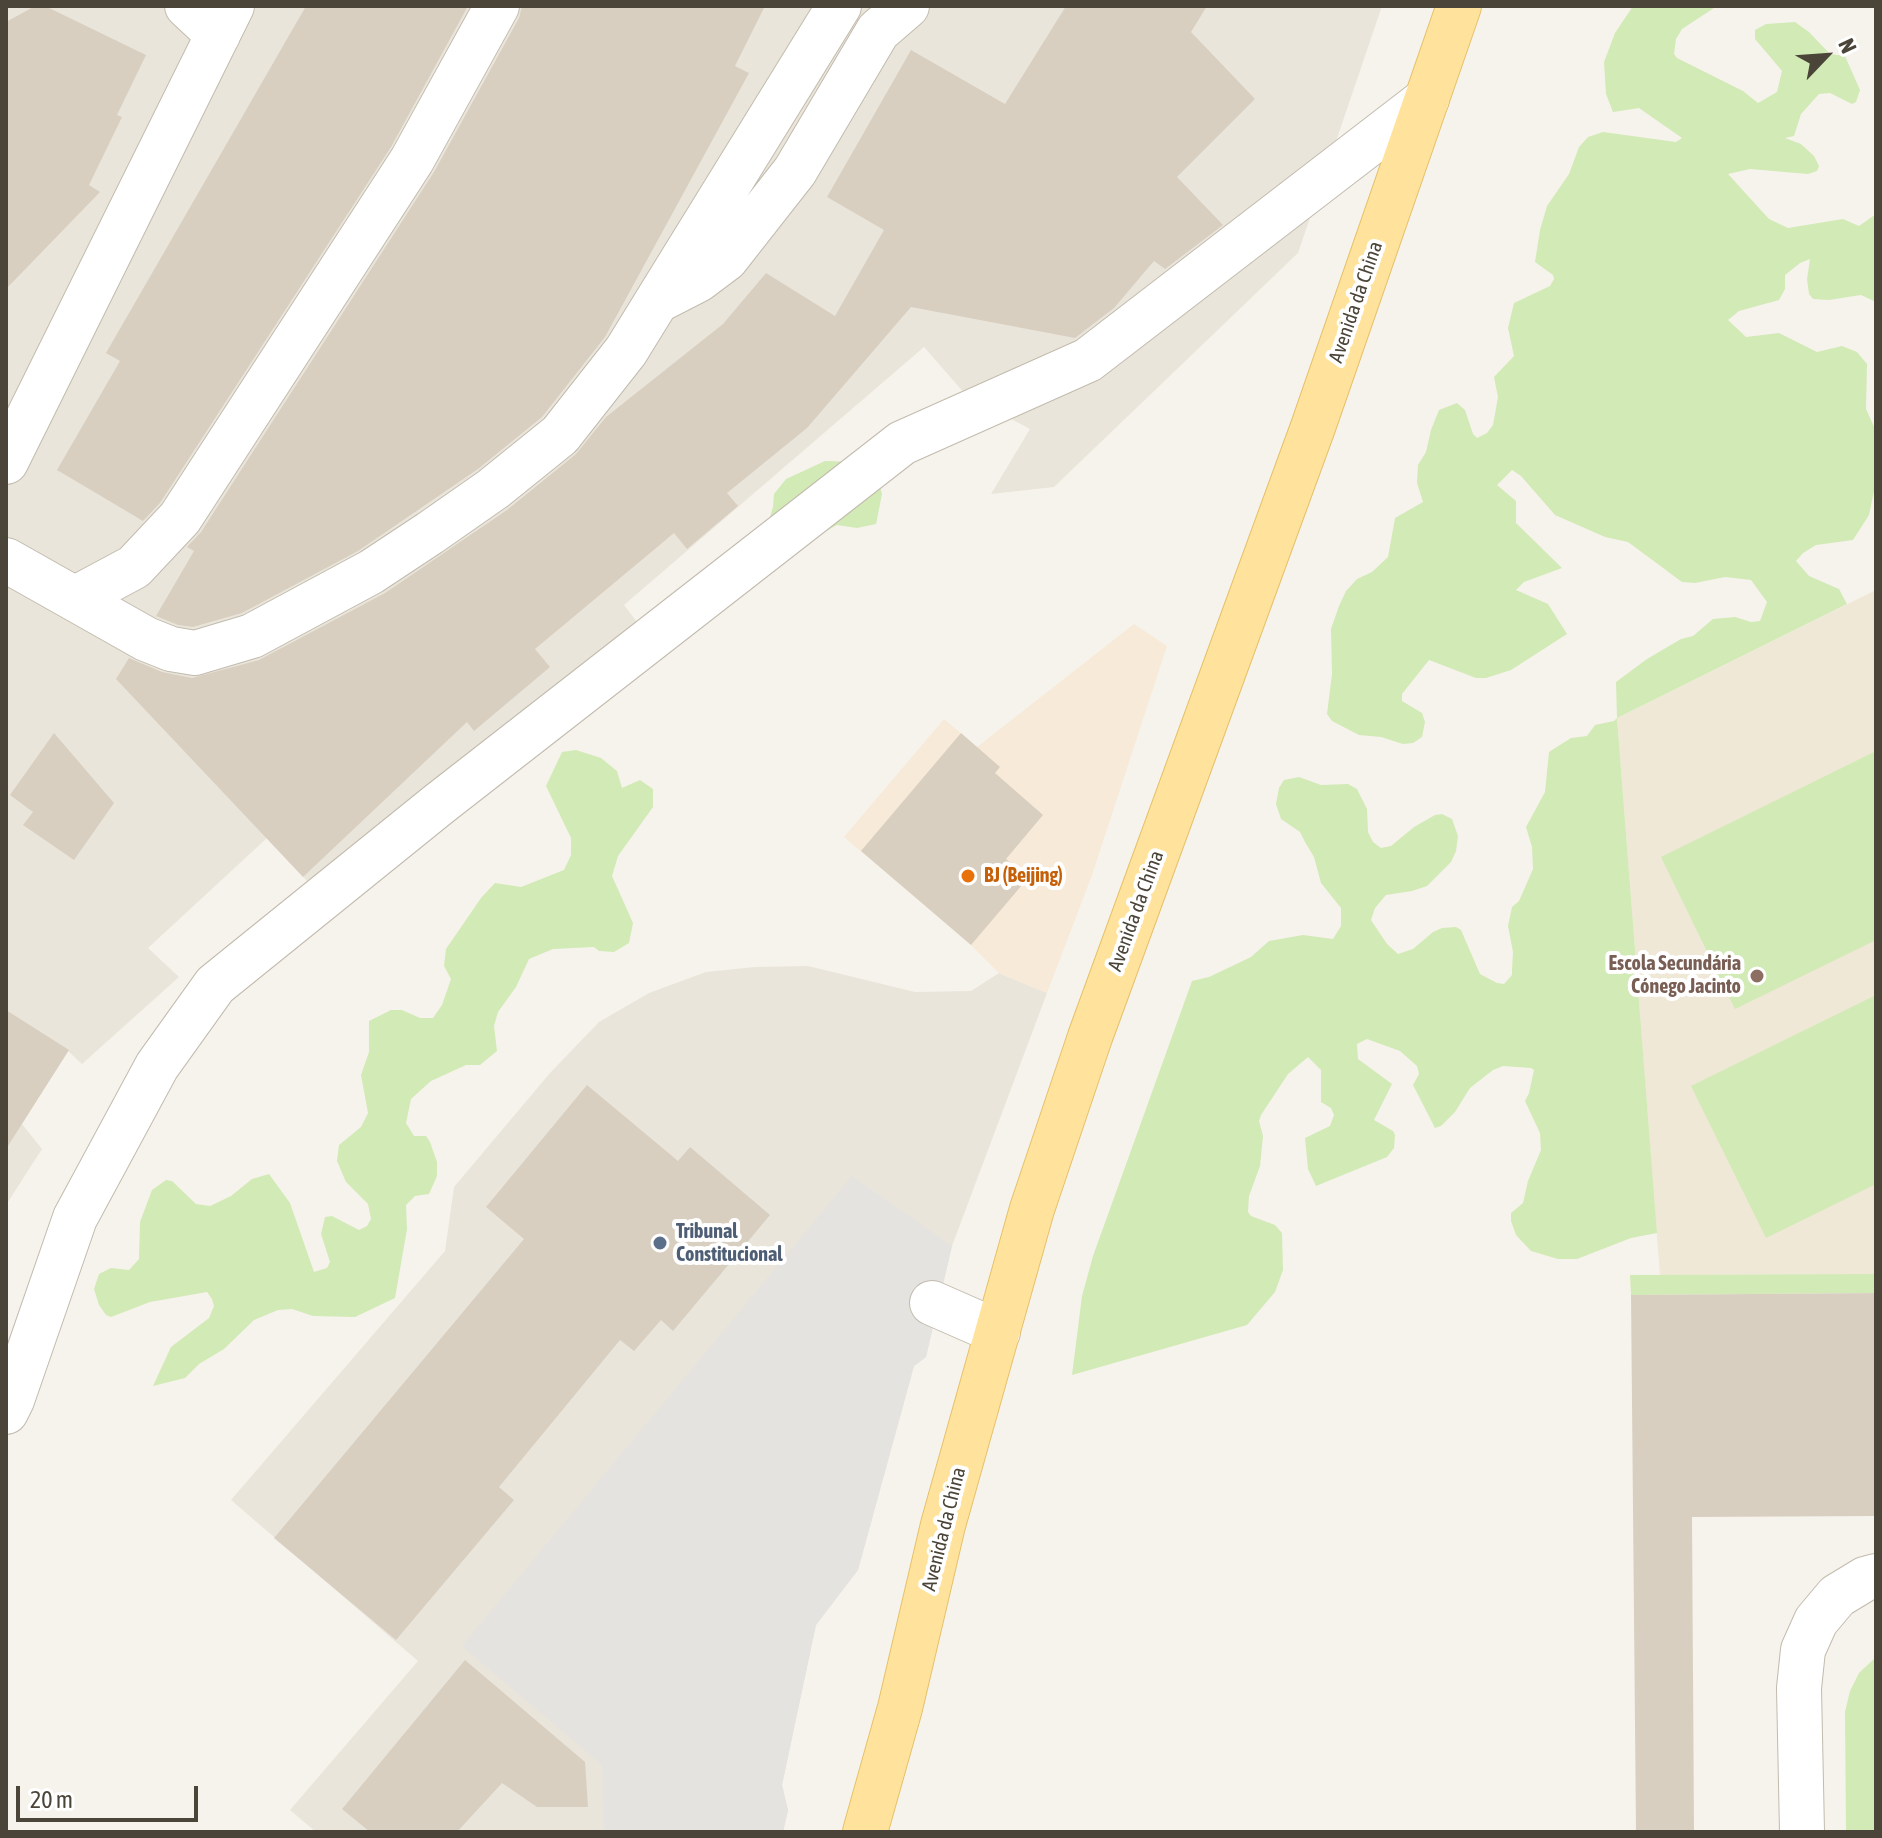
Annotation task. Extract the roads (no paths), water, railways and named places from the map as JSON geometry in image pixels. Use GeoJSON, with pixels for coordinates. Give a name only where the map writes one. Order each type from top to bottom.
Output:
{"type":"FeatureCollection","features":[{"type":"Feature","properties":{"kind":"main road","name":"Avenida da China"},"geometry":{"type":"LineString","coordinates":[[865,1832],[900,1708],[943,1525],[1032,1209],[1090,1037],[1313,427],[1459,6]]}},
{"type":"Feature","properties":{"kind":"street"},"geometry":{"type":"LineString","coordinates":[[76,598],[134,567],[180,518],[412,160],[497,6]]}},
{"type":"Feature","properties":{"kind":"street"},"geometry":{"type":"LineString","coordinates":[[6,560],[146,639],[171,649],[195,653],[252,636],[371,572],[407,549],[493,489],[560,435],[626,351],[839,6]]}},
{"type":"Feature","properties":{"kind":"street"},"geometry":{"type":"LineString","coordinates":[[656,302],[698,280],[726,259],[795,171],[878,31],[907,6]]}},
{"type":"Feature","properties":{"kind":"street"},"geometry":{"type":"LineString","coordinates":[[6,462],[18,406],[212,16]]}},
{"type":"Feature","properties":{"kind":"street"},"geometry":{"type":"LineString","coordinates":[[6,1412],[75,1218],[157,1066],[215,985],[439,804],[902,443],[1088,360],[1427,99]]}},
{"type":"Feature","properties":{"kind":"street"},"geometry":{"type":"LineString","coordinates":[[932,1303],[998,1332]]}},
{"type":"Feature","properties":{"kind":"street"},"geometry":{"type":"LineString","coordinates":[[1802,1832],[1799,1688],[1803,1650],[1816,1621],[1837,1596],[1876,1576]]}},
{"type":"Feature","properties":{"kind":"place","name":"BJ (Beijing)"},"geometry":{"type":"Point","coordinates":[968,876]}},
{"type":"Feature","properties":{"kind":"place","name":"Escola Secundária Cónego Jacinto"},"geometry":{"type":"Point","coordinates":[1757,976]}},
{"type":"Feature","properties":{"kind":"place","name":"Tribunal Constitucional"},"geometry":{"type":"Point","coordinates":[660,1243]}}]}
